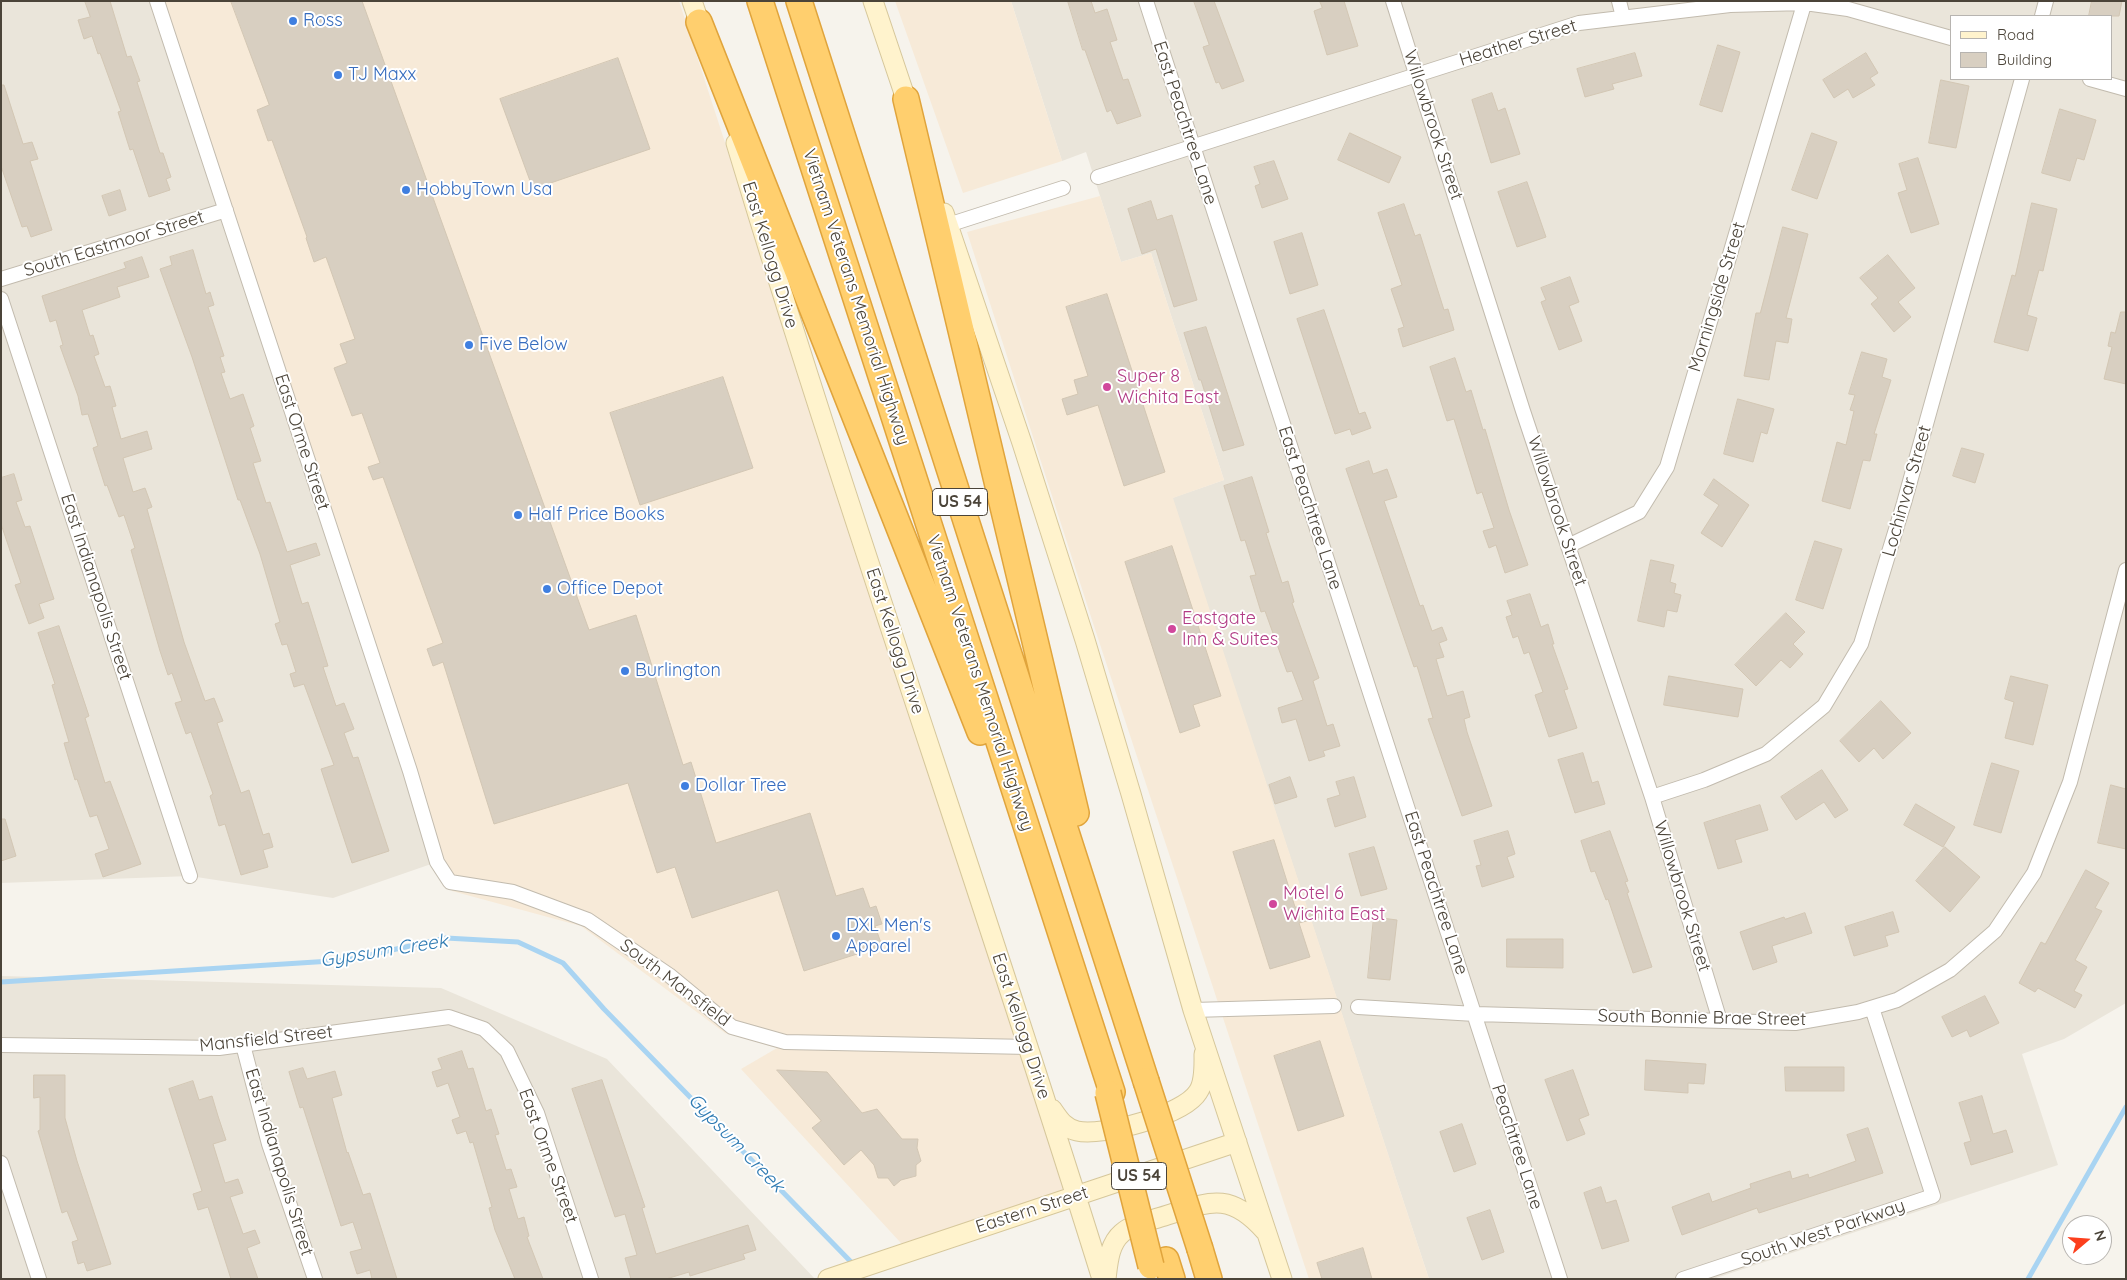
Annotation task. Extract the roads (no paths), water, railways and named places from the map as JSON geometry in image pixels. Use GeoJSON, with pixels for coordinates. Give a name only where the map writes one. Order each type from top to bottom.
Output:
{"type":"FeatureCollection","features":[{"type":"Feature","properties":{"kind":"highway","name":"Vietnam Veterans Memorial Highway"},"geometry":{"type":"LineString","coordinates":[[760,1],[1095,1039],[1161,1271]]}},
{"type":"Feature","properties":{"kind":"highway","name":"Vietnam Veterans Memorial Highway"},"geometry":{"type":"LineString","coordinates":[[799,1],[1209,1279]]}},
{"type":"Feature","properties":{"kind":"highway"},"geometry":{"type":"LineString","coordinates":[[696,11],[1062,941]]}},
{"type":"Feature","properties":{"kind":"highway"},"geometry":{"type":"LineString","coordinates":[[906,99],[1122,1003]]}},
{"type":"Feature","properties":{"kind":"main road"},"geometry":{"type":"LineString","coordinates":[[874,1],[1022,443],[1085,640],[1192,1010],[1282,1279]]}},
{"type":"Feature","properties":{"kind":"main road","name":"East Kellogg Drive"},"geometry":{"type":"LineString","coordinates":[[696,11],[778,283],[1046,1099],[1102,1279]]}},
{"type":"Feature","properties":{"kind":"main road"},"geometry":{"type":"LineString","coordinates":[[1046,1099],[1062,1123],[1076,1131],[1092,1133],[1164,1116],[1181,1108],[1198,1092],[1204,1067],[1204,1042]]}},
{"type":"Feature","properties":{"kind":"main road","name":"Eastern Street"},"geometry":{"type":"LineString","coordinates":[[828,1279],[1237,1142]]}},
{"type":"Feature","properties":{"kind":"main road"},"geometry":{"type":"LineString","coordinates":[[1106,1279],[1113,1244],[1122,1232],[1135,1225],[1207,1203],[1222,1202],[1236,1207],[1252,1217],[1267,1234]]}},
{"type":"Feature","properties":{"kind":"street","name":"East Orme Street"},"geometry":{"type":"LineString","coordinates":[[158,1],[407,762],[437,862],[450,882]]}},
{"type":"Feature","properties":{"kind":"street","name":"East Peachtree Lane"},"geometry":{"type":"LineString","coordinates":[[1146,1],[1475,1014]]}},
{"type":"Feature","properties":{"kind":"street","name":"Willowbrook Street"},"geometry":{"type":"LineString","coordinates":[[1393,1],[1568,546],[1652,797],[1720,1021]]}},
{"type":"Feature","properties":{"kind":"street"},"geometry":{"type":"LineString","coordinates":[[1619,1],[1623,17]]}},
{"type":"Feature","properties":{"kind":"street"},"geometry":{"type":"LineString","coordinates":[[2042,15],[2046,1]]}},
{"type":"Feature","properties":{"kind":"street","name":"Heather Street"},"geometry":{"type":"LineString","coordinates":[[1098,177],[1579,23],[1730,5],[1805,2],[1848,9],[1950,38]]}},
{"type":"Feature","properties":{"kind":"street","name":"Morningside Street"},"geometry":{"type":"LineString","coordinates":[[1568,546],[1639,512],[1667,467],[1805,2]]}},
{"type":"Feature","properties":{"kind":"street","name":"Lochinvar Street"},"geometry":{"type":"LineString","coordinates":[[1652,797],[1704,780],[1766,754],[1824,706],[1861,644],[1904,503],[2022,80]]}},
{"type":"Feature","properties":{"kind":"street"},"geometry":{"type":"LineString","coordinates":[[2094,80],[2126,89]]}},
{"type":"Feature","properties":{"kind":"street"},"geometry":{"type":"LineString","coordinates":[[948,225],[1063,188]]}},
{"type":"Feature","properties":{"kind":"street","name":"South Eastmoor Street"},"geometry":{"type":"LineString","coordinates":[[1,279],[226,210]]}},
{"type":"Feature","properties":{"kind":"street","name":"East Indianapolis Street"},"geometry":{"type":"LineString","coordinates":[[1,300],[190,876]]}},
{"type":"Feature","properties":{"kind":"street","name":"South Bonnie Brae Street"},"geometry":{"type":"LineString","coordinates":[[1358,1007],[1475,1014],[1795,1023],[1872,1008],[1897,1000],[1950,970],[1995,931],[2034,873],[2070,782],[2126,570]]}},
{"type":"Feature","properties":{"kind":"street","name":"South Mansfield"},"geometry":{"type":"LineString","coordinates":[[450,882],[513,892],[588,920],[669,975],[732,1027],[785,1042],[1029,1048]]}},
{"type":"Feature","properties":{"kind":"street"},"geometry":{"type":"LineString","coordinates":[[1192,1010],[1334,1006]]}},
{"type":"Feature","properties":{"kind":"street","name":"South West Parkway"},"geometry":{"type":"LineString","coordinates":[[1683,1279],[1933,1196],[1872,1008]]}},
{"type":"Feature","properties":{"kind":"street","name":"Peachtree Lane"},"geometry":{"type":"LineString","coordinates":[[1475,1014],[1560,1279]]}},
{"type":"Feature","properties":{"kind":"street","name":"Mansfield Street"},"geometry":{"type":"LineString","coordinates":[[1,1045],[219,1048],[449,1017],[470,1024]]}},
{"type":"Feature","properties":{"kind":"street","name":"East Orme Street"},"geometry":{"type":"LineString","coordinates":[[470,1024],[484,1029],[507,1051],[537,1113],[591,1279]]}},
{"type":"Feature","properties":{"kind":"street","name":"East Indianapolis Street"},"geometry":{"type":"LineString","coordinates":[[243,1045],[269,1144],[315,1279]]}},
{"type":"Feature","properties":{"kind":"street"},"geometry":{"type":"LineString","coordinates":[[1,1163],[40,1279]]}},
{"type":"Feature","properties":{"kind":"waterway","name":"Gypsum Creek"},"geometry":{"type":"LineString","coordinates":[[1,982],[347,960],[446,938],[518,942],[563,963],[604,1009],[855,1266]]}},
{"type":"Feature","properties":{"kind":"waterway","name":"Gypsum Creek"},"geometry":{"type":"LineString","coordinates":[[2028,1279],[2126,1107]]}},
{"type":"Feature","properties":{"kind":"place","name":"Ross"},"geometry":{"type":"Point","coordinates":[293,21]}},
{"type":"Feature","properties":{"kind":"place","name":"TJ Maxx"},"geometry":{"type":"Point","coordinates":[338,75]}},
{"type":"Feature","properties":{"kind":"place","name":"HobbyTown Usa"},"geometry":{"type":"Point","coordinates":[406,190]}},
{"type":"Feature","properties":{"kind":"place","name":"Five Below"},"geometry":{"type":"Point","coordinates":[469,345]}},
{"type":"Feature","properties":{"kind":"place","name":"Super 8 Wichita East"},"geometry":{"type":"Point","coordinates":[1107,387]}},
{"type":"Feature","properties":{"kind":"place","name":"Half Price Books"},"geometry":{"type":"Point","coordinates":[518,515]}},
{"type":"Feature","properties":{"kind":"place","name":"Office Depot"},"geometry":{"type":"Point","coordinates":[547,589]}},
{"type":"Feature","properties":{"kind":"place","name":"Eastgate Inn & Suites"},"geometry":{"type":"Point","coordinates":[1172,629]}},
{"type":"Feature","properties":{"kind":"place","name":"Burlington"},"geometry":{"type":"Point","coordinates":[625,671]}},
{"type":"Feature","properties":{"kind":"place","name":"Dollar Tree"},"geometry":{"type":"Point","coordinates":[685,786]}},
{"type":"Feature","properties":{"kind":"place","name":"Motel 6 Wichita East"},"geometry":{"type":"Point","coordinates":[1273,904]}},
{"type":"Feature","properties":{"kind":"place","name":"DXL Men's Apparel"},"geometry":{"type":"Point","coordinates":[836,936]}}]}
